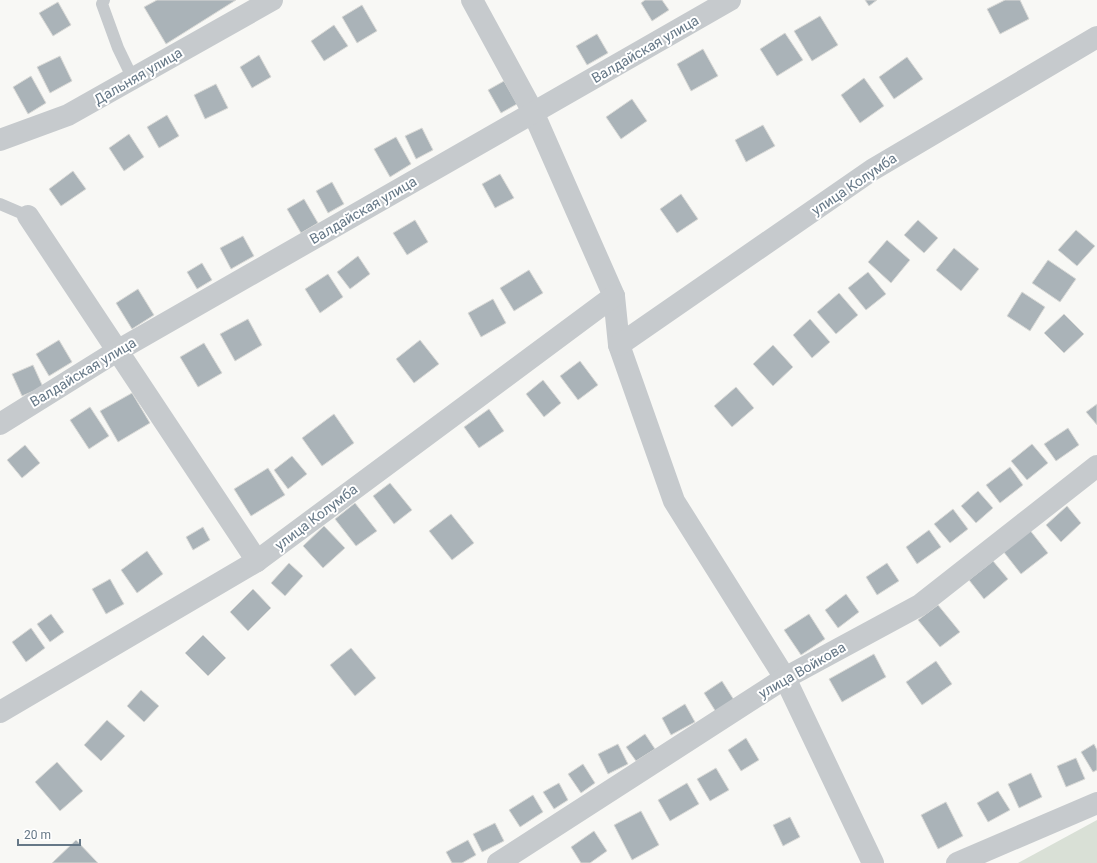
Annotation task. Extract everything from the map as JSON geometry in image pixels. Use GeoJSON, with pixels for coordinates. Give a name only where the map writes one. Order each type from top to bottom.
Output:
{"type":"FeatureCollection","features":[{"type":"Feature","properties":{"kind":"street","name":"Дальняя улица"},"geometry":{"type":"LineString","coordinates":[[0,140],[68,115],[272,0]]}},
{"type":"Feature","properties":{"kind":"street"},"geometry":{"type":"LineString","coordinates":[[472,0],[533,112],[614,296],[619,345],[674,501],[785,678],[873,863]]}},
{"type":"Feature","properties":{"kind":"street","name":"Валдайская улица"},"geometry":{"type":"LineString","coordinates":[[0,424],[117,351],[730,0]]}},
{"type":"Feature","properties":{"kind":"street","name":"улица Колумба"},"geometry":{"type":"LineString","coordinates":[[619,345],[872,170],[1097,37]]}},
{"type":"Feature","properties":{"kind":"street"},"geometry":{"type":"LineString","coordinates":[[28,216],[257,561]]}},
{"type":"Feature","properties":{"kind":"street","name":"улица Колумба"},"geometry":{"type":"LineString","coordinates":[[0,712],[257,561],[614,296]]}},
{"type":"Feature","properties":{"kind":"street","name":"улица Войкова"},"geometry":{"type":"LineString","coordinates":[[498,863],[785,678],[920,605],[1097,466]]}},
{"type":"Feature","properties":{"kind":"street"},"geometry":{"type":"LineString","coordinates":[[956,863],[1097,803]]}},
{"type":"Feature","properties":{"kind":"lane"},"geometry":{"type":"LineString","coordinates":[[104,0],[102,4],[118,48],[132,79]]}},
{"type":"Feature","properties":{"kind":"lane"},"geometry":{"type":"LineString","coordinates":[[0,204],[28,216]]}},
{"type":"Feature","properties":{"kind":"shaded area"},"geometry":{"type":"Polygon","coordinates":[[[1097,820],[1097,863],[1018,863],[1097,820]]]}},
{"type":"Feature","properties":{"kind":"building"},"geometry":{"type":"Polygon","coordinates":[[[157,0],[236,0],[166,44],[144,7],[157,0]]]}},
{"type":"Feature","properties":{"kind":"building"},"geometry":{"type":"Polygon","coordinates":[[[645,0],[662,0],[669,10],[652,21],[641,3],[645,0]]]}},
{"type":"Feature","properties":{"kind":"building"},"geometry":{"type":"Polygon","coordinates":[[[865,0],[877,0],[869,6],[865,0]]]}},
{"type":"Feature","properties":{"kind":"building"},"geometry":{"type":"Polygon","coordinates":[[[1005,0],[1020,0],[1029,19],[1000,34],[987,9],[1005,0]]]}},
{"type":"Feature","properties":{"kind":"building"},"geometry":{"type":"Polygon","coordinates":[[[58,2],[71,25],[53,36],[39,13],[58,2]]]}},
{"type":"Feature","properties":{"kind":"building"},"geometry":{"type":"Polygon","coordinates":[[[362,5],[377,31],[357,43],[342,17],[362,5]]]}},
{"type":"Feature","properties":{"kind":"building"},"geometry":{"type":"Polygon","coordinates":[[[820,16],[838,45],[812,61],[794,31],[820,16]]]}},
{"type":"Feature","properties":{"kind":"building"},"geometry":{"type":"Polygon","coordinates":[[[334,25],[348,46],[324,61],[311,41],[334,25]]]}},
{"type":"Feature","properties":{"kind":"building"},"geometry":{"type":"Polygon","coordinates":[[[785,33],[803,60],[777,76],[760,49],[785,33]]]}},
{"type":"Feature","properties":{"kind":"building"},"geometry":{"type":"Polygon","coordinates":[[[597,34],[608,53],[587,65],[576,46],[597,34]]]}},
{"type":"Feature","properties":{"kind":"building"},"geometry":{"type":"Polygon","coordinates":[[[703,49],[718,76],[691,91],[677,64],[703,49]]]}},
{"type":"Feature","properties":{"kind":"building"},"geometry":{"type":"Polygon","coordinates":[[[259,55],[271,77],[252,88],[240,67],[259,55]]]}},
{"type":"Feature","properties":{"kind":"building"},"geometry":{"type":"Polygon","coordinates":[[[60,56],[72,81],[50,93],[37,67],[60,56]]]}},
{"type":"Feature","properties":{"kind":"building"},"geometry":{"type":"Polygon","coordinates":[[[907,57],[923,79],[894,99],[879,77],[907,57]]]}},
{"type":"Feature","properties":{"kind":"building"},"geometry":{"type":"Polygon","coordinates":[[[31,76],[46,103],[28,114],[13,87],[31,76]]]}},
{"type":"Feature","properties":{"kind":"building"},"geometry":{"type":"Polygon","coordinates":[[[864,78],[884,106],[860,123],[841,95],[864,78]]]}},
{"type":"Feature","properties":{"kind":"building"},"geometry":{"type":"Polygon","coordinates":[[[504,81],[517,104],[501,113],[488,90],[504,81]]]}},
{"type":"Feature","properties":{"kind":"building"},"geometry":{"type":"Polygon","coordinates":[[[216,84],[228,108],[205,119],[194,95],[216,84]]]}},
{"type":"Feature","properties":{"kind":"building"},"geometry":{"type":"Polygon","coordinates":[[[632,99],[647,121],[621,139],[606,117],[632,99]]]}},
{"type":"Feature","properties":{"kind":"building"},"geometry":{"type":"Polygon","coordinates":[[[167,115],[179,136],[159,148],[147,127],[167,115]]]}},
{"type":"Feature","properties":{"kind":"building"},"geometry":{"type":"Polygon","coordinates":[[[763,125],[775,146],[746,162],[735,140],[763,125]]]}},
{"type":"Feature","properties":{"kind":"building"},"geometry":{"type":"Polygon","coordinates":[[[422,128],[433,150],[416,159],[405,136],[422,128]]]}},
{"type":"Feature","properties":{"kind":"building"},"geometry":{"type":"Polygon","coordinates":[[[129,134],[144,157],[124,171],[109,148],[129,134]]]}},
{"type":"Feature","properties":{"kind":"building"},"geometry":{"type":"Polygon","coordinates":[[[396,137],[411,164],[390,177],[374,149],[396,137]]]}},
{"type":"Feature","properties":{"kind":"building"},"geometry":{"type":"Polygon","coordinates":[[[73,171],[86,189],[61,206],[49,189],[73,171]]]}},
{"type":"Feature","properties":{"kind":"building"},"geometry":{"type":"Polygon","coordinates":[[[500,174],[514,198],[495,208],[482,184],[500,174]]]}},
{"type":"Feature","properties":{"kind":"building"},"geometry":{"type":"Polygon","coordinates":[[[332,182],[344,204],[328,213],[316,191],[332,182]]]}},
{"type":"Feature","properties":{"kind":"building"},"geometry":{"type":"Polygon","coordinates":[[[681,194],[698,219],[677,233],[660,209],[681,194]]]}},
{"type":"Feature","properties":{"kind":"building"},"geometry":{"type":"Polygon","coordinates":[[[304,199],[318,223],[301,233],[287,209],[304,199]]]}},
{"type":"Feature","properties":{"kind":"building"},"geometry":{"type":"Polygon","coordinates":[[[415,220],[428,242],[407,255],[393,233],[415,220]]]}},
{"type":"Feature","properties":{"kind":"building"},"geometry":{"type":"Polygon","coordinates":[[[918,220],[938,238],[924,253],[904,235],[918,220]]]}},
{"type":"Feature","properties":{"kind":"building"},"geometry":{"type":"Polygon","coordinates":[[[1076,230],[1095,246],[1077,266],[1058,250],[1076,230]]]}},
{"type":"Feature","properties":{"kind":"building"},"geometry":{"type":"Polygon","coordinates":[[[243,236],[254,256],[231,269],[220,248],[243,236]]]}},
{"type":"Feature","properties":{"kind":"building"},"geometry":{"type":"Polygon","coordinates":[[[887,240],[910,260],[891,283],[868,262],[887,240]]]}},
{"type":"Feature","properties":{"kind":"building"},"geometry":{"type":"Polygon","coordinates":[[[954,248],[979,269],[961,291],[936,270],[954,248]]]}},
{"type":"Feature","properties":{"kind":"building"},"geometry":{"type":"Polygon","coordinates":[[[358,256],[370,274],[350,289],[337,272],[358,256]]]}},
{"type":"Feature","properties":{"kind":"building"},"geometry":{"type":"Polygon","coordinates":[[[1048,260],[1076,279],[1060,302],[1032,283],[1048,260]]]}},
{"type":"Feature","properties":{"kind":"building"},"geometry":{"type":"Polygon","coordinates":[[[202,263],[212,280],[197,289],[187,272],[202,263]]]}},
{"type":"Feature","properties":{"kind":"building"},"geometry":{"type":"Polygon","coordinates":[[[529,270],[543,293],[514,311],[500,288],[529,270]]]}},
{"type":"Feature","properties":{"kind":"building"},"geometry":{"type":"Polygon","coordinates":[[[868,272],[886,294],[866,310],[848,288],[868,272]]]}},
{"type":"Feature","properties":{"kind":"building"},"geometry":{"type":"Polygon","coordinates":[[[328,274],[343,297],[320,313],[305,289],[328,274]]]}},
{"type":"Feature","properties":{"kind":"building"},"geometry":{"type":"Polygon","coordinates":[[[138,289],[154,315],[132,329],[116,303],[138,289]]]}},
{"type":"Feature","properties":{"kind":"building"},"geometry":{"type":"Polygon","coordinates":[[[1022,292],[1045,307],[1030,331],[1007,316],[1022,292]]]}},
{"type":"Feature","properties":{"kind":"building"},"geometry":{"type":"Polygon","coordinates":[[[839,293],[858,315],[836,334],[817,312],[839,293]]]}},
{"type":"Feature","properties":{"kind":"building"},"geometry":{"type":"Polygon","coordinates":[[[493,299],[506,323],[481,337],[468,313],[493,299]]]}},
{"type":"Feature","properties":{"kind":"building"},"geometry":{"type":"Polygon","coordinates":[[[1064,314],[1084,334],[1064,353],[1044,333],[1064,314]]]}},
{"type":"Feature","properties":{"kind":"building"},"geometry":{"type":"Polygon","coordinates":[[[248,319],[262,345],[235,361],[220,334],[248,319]]]}},
{"type":"Feature","properties":{"kind":"building"},"geometry":{"type":"Polygon","coordinates":[[[810,319],[830,342],[812,358],[793,335],[810,319]]]}},
{"type":"Feature","properties":{"kind":"building"},"geometry":{"type":"Polygon","coordinates":[[[59,340],[72,362],[49,376],[36,354],[59,340]]]}},
{"type":"Feature","properties":{"kind":"building"},"geometry":{"type":"Polygon","coordinates":[[[420,340],[439,364],[414,383],[396,359],[420,340]]]}},
{"type":"Feature","properties":{"kind":"building"},"geometry":{"type":"Polygon","coordinates":[[[204,343],[222,373],[198,387],[180,357],[204,343]]]}},
{"type":"Feature","properties":{"kind":"building"},"geometry":{"type":"Polygon","coordinates":[[[773,345],[793,367],[773,386],[753,364],[773,345]]]}},
{"type":"Feature","properties":{"kind":"building"},"geometry":{"type":"Polygon","coordinates":[[[580,361],[598,385],[578,400],[560,376],[580,361]]]}},
{"type":"Feature","properties":{"kind":"building"},"geometry":{"type":"Polygon","coordinates":[[[33,365],[43,387],[22,396],[12,374],[33,365]]]}},
{"type":"Feature","properties":{"kind":"building"},"geometry":{"type":"Polygon","coordinates":[[[543,380],[561,403],[544,417],[526,394],[543,380]]]}},
{"type":"Feature","properties":{"kind":"building"},"geometry":{"type":"Polygon","coordinates":[[[736,387],[754,408],[732,427],[714,406],[736,387]]]}},
{"type":"Feature","properties":{"kind":"building"},"geometry":{"type":"Polygon","coordinates":[[[132,393],[150,423],[118,442],[100,411],[132,393]]]}},
{"type":"Feature","properties":{"kind":"building"},"geometry":{"type":"Polygon","coordinates":[[[1097,404],[1097,425],[1086,412],[1097,404]]]}},
{"type":"Feature","properties":{"kind":"building"},"geometry":{"type":"Polygon","coordinates":[[[90,407],[109,436],[89,449],[70,420],[90,407]]]}},
{"type":"Feature","properties":{"kind":"building"},"geometry":{"type":"Polygon","coordinates":[[[489,409],[504,431],[479,448],[464,427],[489,409]]]}},
{"type":"Feature","properties":{"kind":"building"},"geometry":{"type":"Polygon","coordinates":[[[334,414],[354,443],[322,466],[302,438],[334,414]]]}},
{"type":"Feature","properties":{"kind":"building"},"geometry":{"type":"Polygon","coordinates":[[[1068,428],[1079,445],[1056,461],[1044,444],[1068,428]]]}},
{"type":"Feature","properties":{"kind":"building"},"geometry":{"type":"Polygon","coordinates":[[[1032,444],[1048,463],[1027,480],[1011,461],[1032,444]]]}},
{"type":"Feature","properties":{"kind":"building"},"geometry":{"type":"Polygon","coordinates":[[[25,445],[40,463],[22,478],[7,460],[25,445]]]}},
{"type":"Feature","properties":{"kind":"building"},"geometry":{"type":"Polygon","coordinates":[[[292,456],[307,474],[288,489],[274,470],[292,456]]]}},
{"type":"Feature","properties":{"kind":"building"},"geometry":{"type":"Polygon","coordinates":[[[1010,467],[1023,485],[1000,503],[986,485],[1010,467]]]}},
{"type":"Feature","properties":{"kind":"building"},"geometry":{"type":"Polygon","coordinates":[[[268,468],[285,495],[251,516],[234,489],[268,468]]]}},
{"type":"Feature","properties":{"kind":"building"},"geometry":{"type":"Polygon","coordinates":[[[390,483],[412,510],[394,524],[373,496],[390,483]]]}},
{"type":"Feature","properties":{"kind":"building"},"geometry":{"type":"Polygon","coordinates":[[[978,491],[993,508],[976,523],[961,506],[978,491]]]}},
{"type":"Feature","properties":{"kind":"building"},"geometry":{"type":"Polygon","coordinates":[[[355,503],[377,531],[356,546],[335,519],[355,503]]]}},
{"type":"Feature","properties":{"kind":"building"},"geometry":{"type":"Polygon","coordinates":[[[1067,506],[1081,523],[1061,542],[1046,525],[1067,506]]]}},
{"type":"Feature","properties":{"kind":"building"},"geometry":{"type":"Polygon","coordinates":[[[953,509],[968,529],[950,543],[934,524],[953,509]]]}},
{"type":"Feature","properties":{"kind":"building"},"geometry":{"type":"Polygon","coordinates":[[[451,514],[474,543],[452,560],[429,531],[451,514]]]}},
{"type":"Feature","properties":{"kind":"building"},"geometry":{"type":"Polygon","coordinates":[[[324,526],[345,548],[323,568],[303,546],[324,526]]]}},
{"type":"Feature","properties":{"kind":"building"},"geometry":{"type":"Polygon","coordinates":[[[203,527],[210,540],[193,550],[186,537],[203,527]]]}},
{"type":"Feature","properties":{"kind":"building"},"geometry":{"type":"Polygon","coordinates":[[[1029,529],[1048,553],[1021,574],[1003,551],[1029,529]]]}},
{"type":"Feature","properties":{"kind":"building"},"geometry":{"type":"Polygon","coordinates":[[[929,530],[941,547],[917,564],[906,547],[929,530]]]}},
{"type":"Feature","properties":{"kind":"building"},"geometry":{"type":"Polygon","coordinates":[[[147,551],[163,574],[137,593],[121,570],[147,551]]]}},
{"type":"Feature","properties":{"kind":"building"},"geometry":{"type":"Polygon","coordinates":[[[993,561],[1008,579],[984,599],[969,580],[993,561]]]}},
{"type":"Feature","properties":{"kind":"building"},"geometry":{"type":"Polygon","coordinates":[[[289,563],[303,576],[285,596],[271,583],[289,563]]]}},
{"type":"Feature","properties":{"kind":"building"},"geometry":{"type":"Polygon","coordinates":[[[887,563],[899,581],[877,595],[866,577],[887,563]]]}},
{"type":"Feature","properties":{"kind":"building"},"geometry":{"type":"Polygon","coordinates":[[[110,579],[124,604],[106,614],[92,589],[110,579]]]}},
{"type":"Feature","properties":{"kind":"building"},"geometry":{"type":"Polygon","coordinates":[[[253,589],[271,608],[248,631],[230,612],[253,589]]]}},
{"type":"Feature","properties":{"kind":"building"},"geometry":{"type":"Polygon","coordinates":[[[846,594],[859,612],[838,628],[825,610],[846,594]]]}},
{"type":"Feature","properties":{"kind":"building"},"geometry":{"type":"Polygon","coordinates":[[[938,605],[960,632],[940,647],[918,620],[938,605]]]}},
{"type":"Feature","properties":{"kind":"building"},"geometry":{"type":"Polygon","coordinates":[[[51,614],[64,632],[50,642],[37,624],[51,614]]]}},
{"type":"Feature","properties":{"kind":"building"},"geometry":{"type":"Polygon","coordinates":[[[809,614],[825,639],[801,655],[784,630],[809,614]]]}},
{"type":"Feature","properties":{"kind":"building"},"geometry":{"type":"Polygon","coordinates":[[[31,628],[45,648],[26,662],[12,642],[31,628]]]}},
{"type":"Feature","properties":{"kind":"building"},"geometry":{"type":"Polygon","coordinates":[[[203,635],[226,658],[208,676],[185,653],[203,635]]]}},
{"type":"Feature","properties":{"kind":"building"},"geometry":{"type":"Polygon","coordinates":[[[351,648],[376,678],[355,696],[330,665],[351,648]]]}},
{"type":"Feature","properties":{"kind":"building"},"geometry":{"type":"Polygon","coordinates":[[[874,654],[886,677],[842,702],[829,679],[874,654]]]}},
{"type":"Feature","properties":{"kind":"building"},"geometry":{"type":"Polygon","coordinates":[[[936,661],[952,684],[922,705],[906,682],[936,661]]]}},
{"type":"Feature","properties":{"kind":"building"},"geometry":{"type":"Polygon","coordinates":[[[722,681],[734,700],[716,712],[704,693],[722,681]]]}},
{"type":"Feature","properties":{"kind":"building"},"geometry":{"type":"Polygon","coordinates":[[[141,690],[159,706],[144,722],[127,706],[141,690]]]}},
{"type":"Feature","properties":{"kind":"building"},"geometry":{"type":"Polygon","coordinates":[[[685,704],[695,722],[671,735],[662,718],[685,704]]]}},
{"type":"Feature","properties":{"kind":"building"},"geometry":{"type":"Polygon","coordinates":[[[107,720],[125,736],[101,761],[84,745],[107,720]]]}},
{"type":"Feature","properties":{"kind":"building"},"geometry":{"type":"Polygon","coordinates":[[[645,734],[655,749],[636,761],[626,747],[645,734]]]}},
{"type":"Feature","properties":{"kind":"building"},"geometry":{"type":"Polygon","coordinates":[[[746,738],[759,760],[741,771],[728,750],[746,738]]]}},
{"type":"Feature","properties":{"kind":"building"},"geometry":{"type":"Polygon","coordinates":[[[618,744],[628,764],[608,774],[598,754],[618,744]]]}},
{"type":"Feature","properties":{"kind":"building"},"geometry":{"type":"Polygon","coordinates":[[[1094,744],[1097,750],[1097,770],[1093,772],[1081,752],[1094,744]]]}},
{"type":"Feature","properties":{"kind":"building"},"geometry":{"type":"Polygon","coordinates":[[[1076,758],[1085,779],[1066,787],[1057,766],[1076,758]]]}},
{"type":"Feature","properties":{"kind":"building"},"geometry":{"type":"Polygon","coordinates":[[[57,762],[83,791],[60,811],[35,782],[57,762]]]}},
{"type":"Feature","properties":{"kind":"building"},"geometry":{"type":"Polygon","coordinates":[[[583,764],[595,783],[581,793],[568,774],[583,764]]]}},
{"type":"Feature","properties":{"kind":"building"},"geometry":{"type":"Polygon","coordinates":[[[716,768],[729,790],[710,801],[697,779],[716,768]]]}},
{"type":"Feature","properties":{"kind":"building"},"geometry":{"type":"Polygon","coordinates":[[[1031,773],[1042,797],[1019,808],[1008,784],[1031,773]]]}},
{"type":"Feature","properties":{"kind":"building"},"geometry":{"type":"Polygon","coordinates":[[[559,783],[568,800],[554,809],[543,792],[559,783]]]}},
{"type":"Feature","properties":{"kind":"building"},"geometry":{"type":"Polygon","coordinates":[[[687,783],[699,804],[670,821],[658,800],[687,783]]]}},
{"type":"Feature","properties":{"kind":"building"},"geometry":{"type":"Polygon","coordinates":[[[998,791],[1010,810],[988,822],[977,803],[998,791]]]}},
{"type":"Feature","properties":{"kind":"building"},"geometry":{"type":"Polygon","coordinates":[[[533,795],[543,812],[520,827],[509,810],[533,795]]]}},
{"type":"Feature","properties":{"kind":"building"},"geometry":{"type":"Polygon","coordinates":[[[946,802],[963,836],[938,849],[921,815],[946,802]]]}},
{"type":"Feature","properties":{"kind":"building"},"geometry":{"type":"Polygon","coordinates":[[[641,811],[659,845],[632,860],[614,825],[641,811]]]}},
{"type":"Feature","properties":{"kind":"building"},"geometry":{"type":"Polygon","coordinates":[[[790,817],[800,837],[783,846],[773,825],[790,817]]]}},
{"type":"Feature","properties":{"kind":"building"},"geometry":{"type":"Polygon","coordinates":[[[495,823],[504,841],[482,852],[473,834],[495,823]]]}},
{"type":"Feature","properties":{"kind":"building"},"geometry":{"type":"Polygon","coordinates":[[[594,831],[607,851],[590,863],[581,863],[571,847],[594,831]]]}},
{"type":"Feature","properties":{"kind":"building"},"geometry":{"type":"Polygon","coordinates":[[[76,840],[98,863],[52,863],[76,840]]]}},
{"type":"Feature","properties":{"kind":"building"},"geometry":{"type":"Polygon","coordinates":[[[468,840],[476,855],[462,863],[452,863],[446,852],[468,840]]]}}]}
